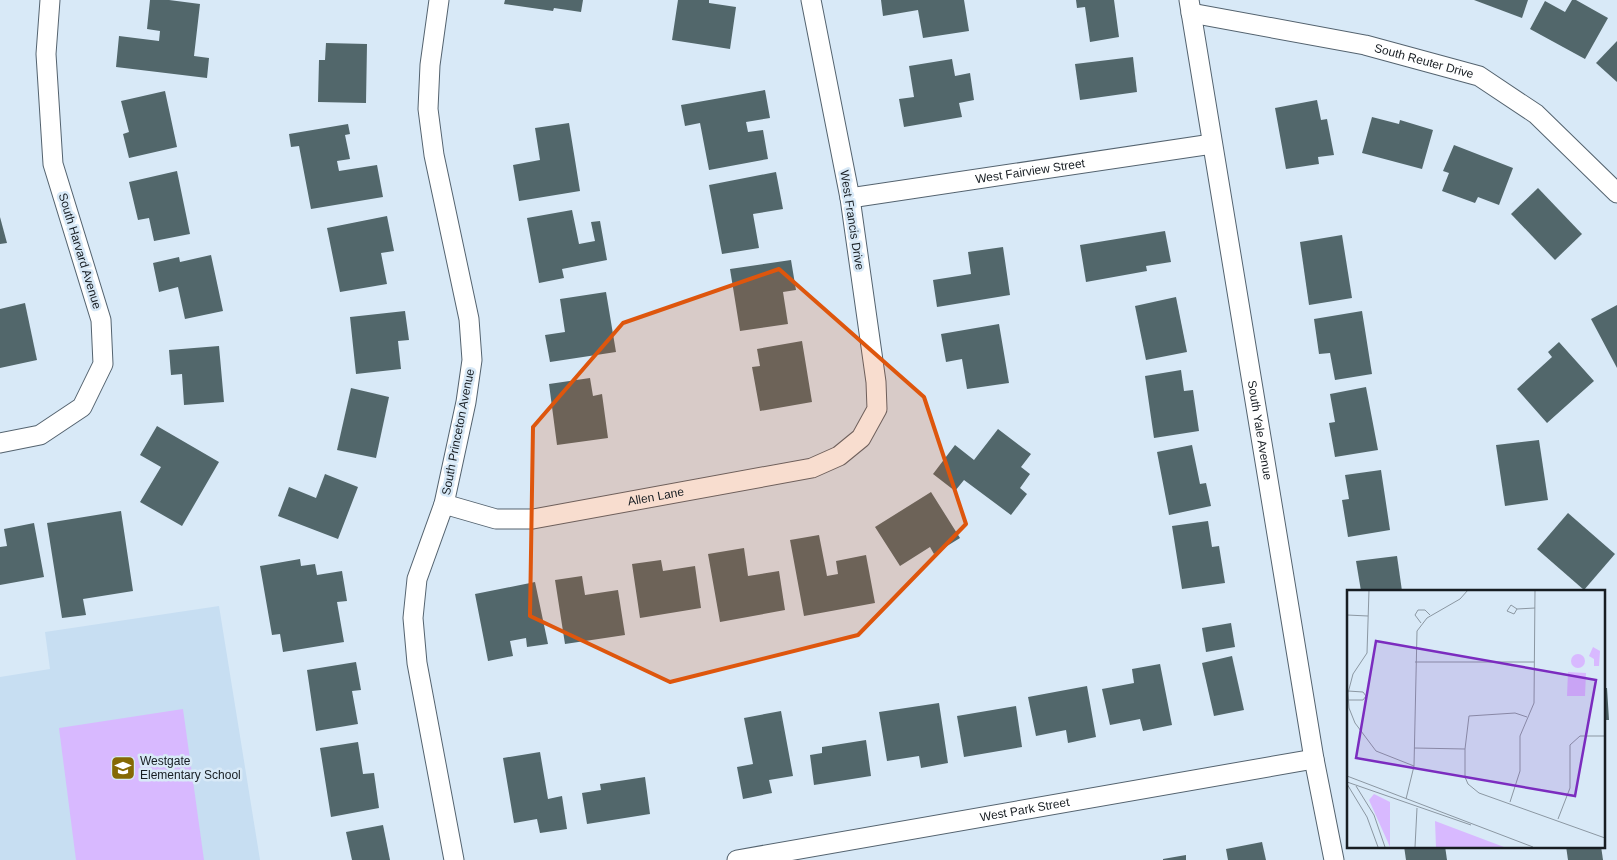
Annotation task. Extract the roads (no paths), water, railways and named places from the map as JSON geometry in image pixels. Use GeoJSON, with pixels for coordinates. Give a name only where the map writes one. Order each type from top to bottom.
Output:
{"type":"FeatureCollection","features":[{"type":"Feature","properties":{"kind":"street","name":"South Harvard Avenue"},"geometry":{"type":"LineString","coordinates":[[0,443],[40,435],[82,407],[103,364],[101,320],[52,164],[46,54],[50,0]]}},
{"type":"Feature","properties":{"kind":"street","name":"South Princeton Avenue"},"geometry":{"type":"LineString","coordinates":[[439,0],[430,65],[428,109],[434,155],[469,319],[472,360],[466,402],[444,504],[417,579],[413,618],[417,663],[454,860]]}},
{"type":"Feature","properties":{"kind":"street","name":"West Francis Drive"},"geometry":{"type":"LineString","coordinates":[[811,0],[850,198],[876,382],[877,409],[861,438]]}},
{"type":"Feature","properties":{"kind":"street","name":"South Yale Avenue"},"geometry":{"type":"LineString","coordinates":[[1190,6],[1314,759],[1334,860]]}},
{"type":"Feature","properties":{"kind":"street","name":"South Reuter Drive"},"geometry":{"type":"LineString","coordinates":[[1190,6],[1364,45],[1479,76],[1536,114],[1617,192]]}},
{"type":"Feature","properties":{"kind":"street","name":"West Fairview Street"},"geometry":{"type":"LineString","coordinates":[[850,198],[1212,144]]}},
{"type":"Feature","properties":{"kind":"street","name":"Allen Lane"},"geometry":{"type":"LineString","coordinates":[[444,504],[496,520],[532,519],[812,468],[839,456],[861,438]]}},
{"type":"Feature","properties":{"kind":"street","name":"West Park Street"},"geometry":{"type":"LineString","coordinates":[[737,860],[1314,759]]}},
{"type":"Feature","properties":{"kind":"place","name":"Westgate Elementary School"},"geometry":{"type":"Point","coordinates":[123,768]}}]}
